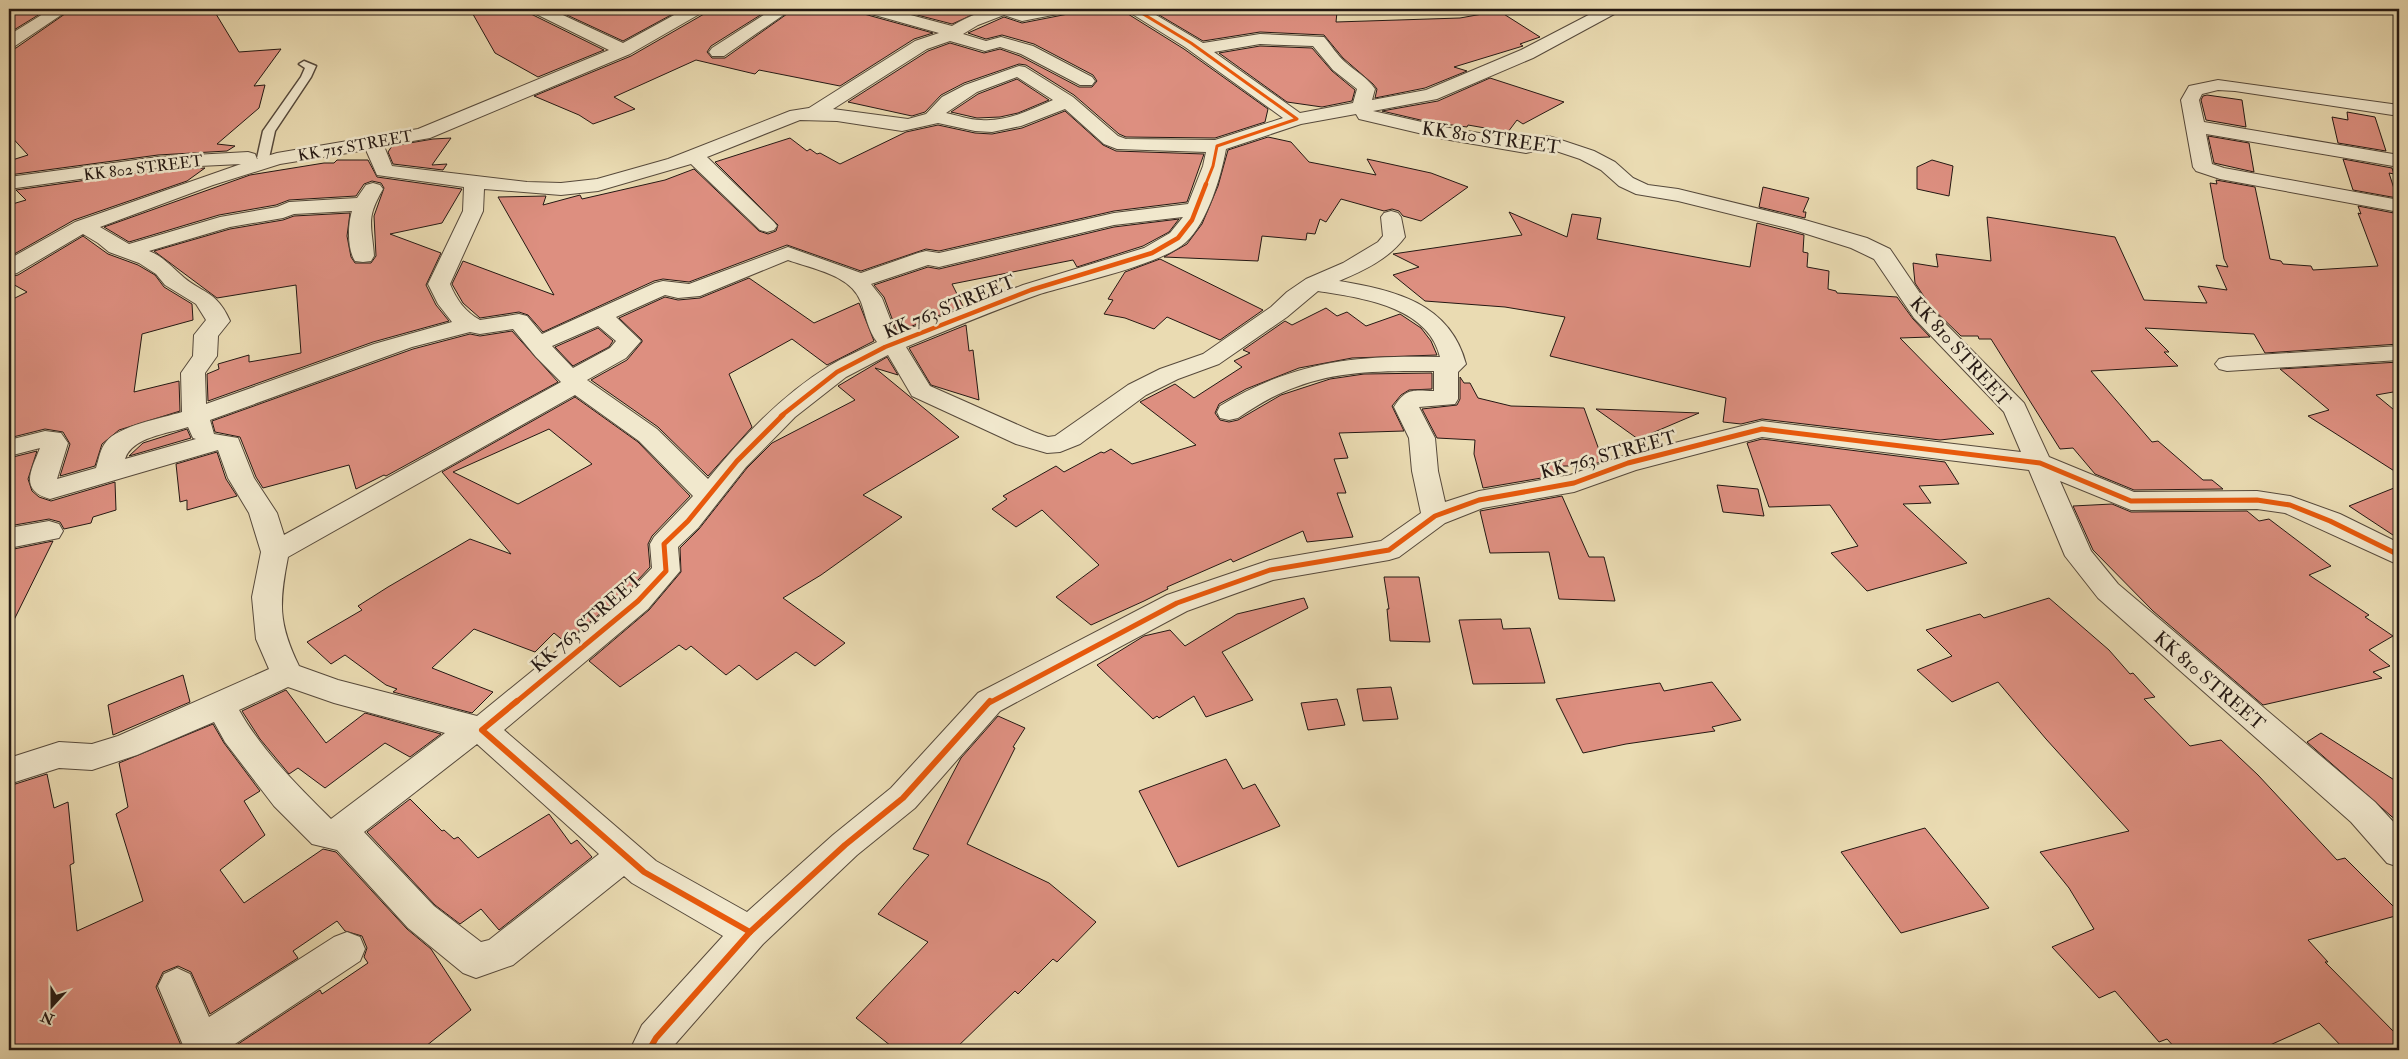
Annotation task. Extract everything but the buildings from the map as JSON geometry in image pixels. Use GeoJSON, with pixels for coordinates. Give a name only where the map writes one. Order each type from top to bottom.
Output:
{"type":"FeatureCollection","features":[{"type":"Feature","properties":{"kind":"street"},"geometry":{"type":"LineString","coordinates":[[538,9],[578,30],[624,50]]}},
{"type":"Feature","properties":{"kind":"street","name":"KK 715 STREET"},"geometry":{"type":"LineString","coordinates":[[9,268],[82,226],[270,158],[423,134],[624,50],[697,9]]}},
{"type":"Feature","properties":{"kind":"street"},"geometry":{"type":"LineString","coordinates":[[718,52],[784,9]]}},
{"type":"Feature","properties":{"kind":"street"},"geometry":{"type":"LineString","coordinates":[[870,9],[952,33],[986,46],[1001,42],[1027,50],[1086,81]]}},
{"type":"Feature","properties":{"kind":"street"},"geometry":{"type":"LineString","coordinates":[[816,112],[921,46],[952,33],[972,21],[1004,10],[1022,16],[1062,9]]}},
{"type":"Feature","properties":{"kind":"street"},"geometry":{"type":"LineString","coordinates":[[1140,9],[1297,119]]}},
{"type":"Feature","properties":{"kind":"street"},"geometry":{"type":"LineString","coordinates":[[932,118],[957,96],[1019,71],[1067,101],[1111,140],[1124,145],[1217,146],[1232,139],[1297,119],[1432,95],[1527,54],[1612,9]]}},
{"type":"Feature","properties":{"kind":"street"},"geometry":{"type":"LineString","coordinates":[[18,16],[59,11]]}},
{"type":"Feature","properties":{"kind":"street"},"geometry":{"type":"LineString","coordinates":[[9,42],[59,11]]}},
{"type":"Feature","properties":{"kind":"street"},"geometry":{"type":"LineString","coordinates":[[1200,50],[1260,39],[1318,41],[1339,66],[1359,80],[1366,89],[1362,108]]}},
{"type":"Feature","properties":{"kind":"street"},"geometry":{"type":"LineString","coordinates":[[2399,110],[2218,85],[2195,90],[2190,100],[2201,161],[2203,167],[2210,171],[2399,206]]}},
{"type":"Feature","properties":{"kind":"street"},"geometry":{"type":"LineString","coordinates":[[384,171],[407,176],[474,183],[561,189],[598,185],[675,163],[797,115],[816,112],[904,125],[932,118],[978,126],[1002,126],[1067,101]]}},
{"type":"Feature","properties":{"kind":"street","name":"KK 810 STREET"},"geometry":{"type":"LineString","coordinates":[[1362,108],[1366,116],[1444,133],[1526,147],[1548,142],[1588,155],[1608,166],[1626,182],[1643,190],[1678,195],[1798,224],[1859,243],[1882,254],[1922,312],[2015,409],[2079,556],[2108,591],[2363,812],[2399,852]]}},
{"type":"Feature","properties":{"kind":"street"},"geometry":{"type":"LineString","coordinates":[[2195,126],[2399,161]]}},
{"type":"Feature","properties":{"kind":"street"},"geometry":{"type":"LineString","coordinates":[[374,143],[378,159],[384,171]]}},
{"type":"Feature","properties":{"kind":"street","name":"KK 763 STREET"},"geometry":{"type":"LineString","coordinates":[[340,830],[478,729],[638,602],[666,571],[664,544],[688,521],[737,461],[786,411],[838,372],[892,344],[1031,290],[1152,253],[1178,238],[1192,220],[1213,166],[1217,146]]}},
{"type":"Feature","properties":{"kind":"street"},"geometry":{"type":"LineString","coordinates":[[694,155],[710,173],[768,226]]}},
{"type":"Feature","properties":{"kind":"street","name":"KK 802 STREET"},"geometry":{"type":"LineString","coordinates":[[9,183],[214,158],[270,158]]}},
{"type":"Feature","properties":{"kind":"street"},"geometry":{"type":"LineString","coordinates":[[363,256],[363,242],[359,227],[364,204],[384,171]]}},
{"type":"Feature","properties":{"kind":"street"},"geometry":{"type":"LineString","coordinates":[[470,325],[446,301],[438,284],[473,211],[474,183]]}},
{"type":"Feature","properties":{"kind":"street"},"geometry":{"type":"LineString","coordinates":[[128,251],[227,221],[283,212],[289,208],[364,204]]}},
{"type":"Feature","properties":{"kind":"street"},"geometry":{"type":"LineString","coordinates":[[858,282],[926,258],[939,260],[1114,219],[1196,209]]}},
{"type":"Feature","properties":{"kind":"street"},"geometry":{"type":"LineString","coordinates":[[538,344],[663,288],[692,291],[788,253],[844,273],[858,282],[871,298],[882,332],[892,344],[921,391],[1025,438],[1047,445],[1060,444],[1137,390],[1169,374],[1211,359],[1279,312],[1294,297],[1314,284],[1351,268],[1386,247],[1394,237],[1391,218]]}},
{"type":"Feature","properties":{"kind":"street"},"geometry":{"type":"LineString","coordinates":[[82,226],[106,238],[117,247],[148,258],[164,269],[173,280],[204,299],[213,309],[218,321],[206,335],[205,356],[193,373],[195,416],[205,440],[209,444]]}},
{"type":"Feature","properties":{"kind":"street"},"geometry":{"type":"LineString","coordinates":[[1314,284],[1369,293],[1412,309],[1441,331],[1449,343],[1454,364]]}},
{"type":"Feature","properties":{"kind":"street"},"geometry":{"type":"LineString","coordinates":[[276,552],[574,382],[618,353],[629,341],[600,315]]}},
{"type":"Feature","properties":{"kind":"street"},"geometry":{"type":"LineString","coordinates":[[107,474],[112,455],[120,441],[376,351],[440,331],[470,325],[479,327],[519,322],[574,382],[648,435],[709,496]]}},
{"type":"Feature","properties":{"kind":"street"},"geometry":{"type":"LineString","coordinates":[[2227,364],[2399,354]]}},
{"type":"Feature","properties":{"kind":"street"},"geometry":{"type":"LineString","coordinates":[[1229,412],[1257,395],[1298,377],[1359,367],[1407,363],[1454,364]]}},
{"type":"Feature","properties":{"kind":"street"},"geometry":{"type":"LineString","coordinates":[[1434,516],[1425,471],[1422,438],[1406,407],[1413,398],[1446,400],[1446,369],[1454,364]]}},
{"type":"Feature","properties":{"kind":"street","name":"KK 763 STREET"},"geometry":{"type":"LineString","coordinates":[[649,1050],[656,1038],[750,932],[846,845],[904,798],[989,702],[1176,603],[1270,570],[1389,550],[1434,516],[1479,500],[1574,483],[1628,463],[1762,429],[2040,463],[2131,500],[2258,500],[2290,505],[2330,521],[2399,555]]}},
{"type":"Feature","properties":{"kind":"street"},"geometry":{"type":"LineString","coordinates":[[9,448],[52,439],[55,443],[43,474],[44,487],[50,490],[220,441],[229,444],[241,478],[263,513],[276,552],[266,597],[271,639],[287,674]]}},
{"type":"Feature","properties":{"kind":"street"},"geometry":{"type":"LineString","coordinates":[[9,538],[49,531]]}},
{"type":"Feature","properties":{"kind":"street"},"geometry":{"type":"LineString","coordinates":[[9,771],[59,755],[92,757],[164,731],[287,674],[334,691],[478,729],[644,872],[750,932]]}},
{"type":"Feature","properties":{"kind":"street"},"geometry":{"type":"LineString","coordinates":[[221,705],[236,733],[286,796],[324,834],[334,836],[340,830],[421,917],[476,961],[500,953],[624,855]]}},
{"type":"Feature","properties":{"kind":"street"},"geometry":{"type":"LineString","coordinates":[[178,986],[203,1047],[347,949]]}},
{"type":"Feature","properties":{"kind":"lane"},"geometry":{"type":"LineString","coordinates":[[270,158],[269,131],[306,77],[311,66],[304,64]]}},
{"type":"Feature","properties":{"kind":"cycle path"},"geometry":{"type":"LineString","coordinates":[[750,932],[644,872],[482,730],[638,601],[666,571],[664,544],[688,521],[737,461],[786,411],[837,372],[885,347],[986,307],[1031,290],[1152,253],[1178,238],[1192,220],[1213,166],[1217,146],[1297,119],[1191,43],[1135,9]]}},
{"type":"Feature","properties":{"kind":"cycle path"},"geometry":{"type":"LineString","coordinates":[[649,1050],[656,1038],[750,932],[845,845],[903,798],[989,702],[1177,603],[1270,570],[1389,550],[1435,516],[1479,500],[1574,483],[1628,463],[1762,429],[2040,463],[2131,501],[2257,500],[2290,505],[2330,521],[2399,555]]}}]}
